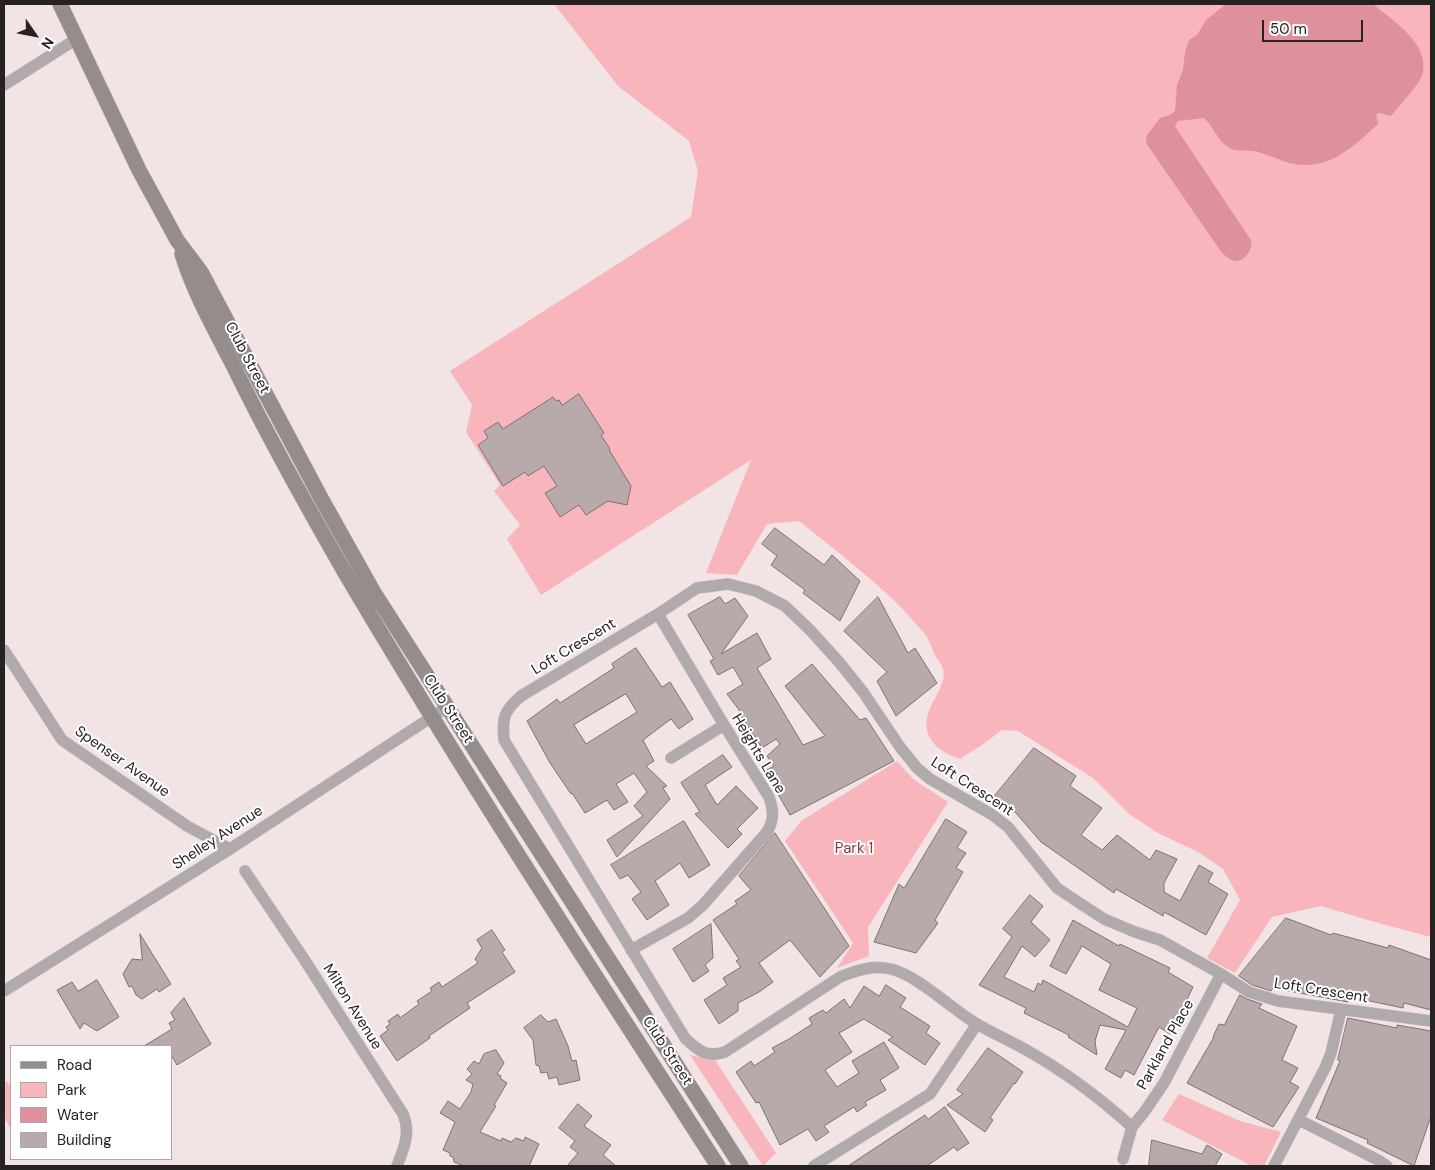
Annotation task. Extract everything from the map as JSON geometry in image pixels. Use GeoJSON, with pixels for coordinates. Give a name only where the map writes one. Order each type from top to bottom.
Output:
{"type":"FeatureCollection","features":[{"type":"Feature","properties":{"kind":"main road","name":"Club Street"},"geometry":{"type":"LineString","coordinates":[[60,4],[78,38],[139,170],[177,240],[205,279],[322,500],[373,591],[741,1166]]}},
{"type":"Feature","properties":{"kind":"main road","name":"Club Street"},"geometry":{"type":"LineString","coordinates":[[177,240],[189,277],[205,312],[308,509],[431,716],[718,1166]]}},
{"type":"Feature","properties":{"kind":"street"},"geometry":{"type":"LineString","coordinates":[[4,85],[78,38]]}},
{"type":"Feature","properties":{"kind":"street","name":"Loft Crescent"},"geometry":{"type":"LineString","coordinates":[[1132,1127],[1102,1100],[1066,1075],[1029,1051],[977,1024],[912,979],[892,969],[872,967],[854,971],[840,977],[725,1052],[716,1055],[706,1054],[695,1048],[685,1038],[504,740],[503,723],[509,707],[521,696],[658,614],[697,588],[728,584],[756,591],[785,606],[839,662],[863,692],[916,768],[930,779],[991,814],[1008,828],[1057,888],[1104,919],[1160,940],[1249,992],[1278,1001],[1431,1021]]}},
{"type":"Feature","properties":{"kind":"street","name":"Heights Lane"},"geometry":{"type":"LineString","coordinates":[[632,950],[688,918],[703,905],[772,824],[773,810],[769,797],[658,614]]}},
{"type":"Feature","properties":{"kind":"street","name":"Spenser Avenue"},"geometry":{"type":"LineString","coordinates":[[4,650],[62,740],[187,826],[230,849]]}},
{"type":"Feature","properties":{"kind":"street","name":"Shelley Avenue"},"geometry":{"type":"LineString","coordinates":[[4,991],[230,849],[447,707]]}},
{"type":"Feature","properties":{"kind":"street"},"geometry":{"type":"LineString","coordinates":[[670,758],[724,725]]}},
{"type":"Feature","properties":{"kind":"street","name":"Milton Avenue"},"geometry":{"type":"LineString","coordinates":[[245,871],[403,1114],[408,1131],[397,1166]]}},
{"type":"Feature","properties":{"kind":"street","name":"Parkland Place"},"geometry":{"type":"LineString","coordinates":[[1132,1127],[1164,1083],[1221,974]]}},
{"type":"Feature","properties":{"kind":"street"},"geometry":{"type":"LineString","coordinates":[[1274,1166],[1299,1120],[1331,1053],[1341,1010]]}},
{"type":"Feature","properties":{"kind":"street"},"geometry":{"type":"LineString","coordinates":[[814,1166],[930,1094],[977,1024]]}},
{"type":"Feature","properties":{"kind":"street"},"geometry":{"type":"LineString","coordinates":[[1299,1120],[1387,1166]]}},
{"type":"Feature","properties":{"kind":"street"},"geometry":{"type":"LineString","coordinates":[[1122,1164],[1132,1127]]}},
{"type":"Feature","properties":{"kind":"green space"},"geometry":{"type":"Polygon","coordinates":[[[554,4],[1431,4],[1431,937],[1321,906],[1272,917],[1235,973],[1207,958],[1240,900],[1223,869],[1200,853],[1158,833],[1129,814],[1093,778],[1018,731],[1002,730],[960,759],[939,749],[929,736],[927,721],[928,712],[940,689],[944,674],[942,665],[936,657],[926,635],[880,587],[799,521],[767,524],[737,575],[706,573],[751,460],[541,595],[507,539],[520,525],[494,491],[500,485],[466,432],[472,405],[450,371],[691,217],[698,171],[689,141],[618,86],[554,4]]]}},
{"type":"Feature","properties":{"kind":"green space","name":"Park 1"},"geometry":{"type":"Polygon","coordinates":[[[897,761],[913,779],[948,802],[868,927],[869,956],[837,968],[853,943],[785,841],[801,821],[897,761]]]}},
{"type":"Feature","properties":{"kind":"green space"},"geometry":{"type":"Polygon","coordinates":[[[690,1055],[715,1060],[776,1153],[763,1166],[690,1055]]]}},
{"type":"Feature","properties":{"kind":"green space"},"geometry":{"type":"Polygon","coordinates":[[[7,1081],[10,1086],[10,1127],[4,1117],[4,1083],[7,1081]]]}},
{"type":"Feature","properties":{"kind":"green space"},"geometry":{"type":"Polygon","coordinates":[[[1179,1094],[1240,1121],[1281,1132],[1264,1166],[1252,1166],[1162,1120],[1179,1094]]]}},
{"type":"Feature","properties":{"kind":"water"},"geometry":{"type":"Polygon","coordinates":[[[1226,4],[1373,4],[1409,35],[1421,54],[1424,65],[1420,80],[1391,116],[1381,113],[1376,115],[1377,125],[1359,141],[1340,155],[1318,164],[1294,164],[1254,151],[1235,150],[1221,141],[1204,118],[1178,121],[1175,126],[1176,128],[1251,240],[1248,254],[1243,259],[1236,261],[1222,253],[1146,143],[1147,135],[1160,118],[1170,115],[1175,111],[1177,85],[1183,70],[1185,52],[1189,40],[1197,35],[1206,20],[1226,4]]]}},
{"type":"Feature","properties":{"kind":"building"},"geometry":{"type":"Polygon","coordinates":[[[579,394],[604,433],[601,435],[631,486],[627,505],[608,501],[586,515],[579,505],[560,517],[545,493],[557,486],[544,466],[528,476],[525,472],[503,486],[478,445],[488,438],[484,431],[498,422],[503,429],[553,397],[556,401],[559,400],[562,405],[579,394]]]}},
{"type":"Feature","properties":{"kind":"building"},"geometry":{"type":"Polygon","coordinates":[[[775,528],[824,565],[832,555],[860,581],[840,621],[803,593],[805,590],[771,565],[777,556],[762,544],[775,528]]]}},
{"type":"Feature","properties":{"kind":"building"},"geometry":{"type":"Polygon","coordinates":[[[720,597],[725,604],[735,598],[748,616],[721,654],[757,633],[771,659],[757,668],[803,745],[825,736],[785,686],[812,664],[860,720],[866,718],[894,761],[790,815],[765,771],[774,766],[767,756],[780,744],[776,739],[762,748],[741,716],[743,715],[727,694],[743,684],[733,667],[718,675],[710,661],[714,659],[688,615],[720,597]]]}},
{"type":"Feature","properties":{"kind":"building"},"geometry":{"type":"Polygon","coordinates":[[[878,597],[908,653],[915,648],[937,683],[896,716],[877,681],[887,672],[844,631],[878,597]]]}},
{"type":"Feature","properties":{"kind":"building"},"geometry":{"type":"Polygon","coordinates":[[[636,648],[662,687],[670,682],[693,719],[679,729],[671,719],[643,740],[654,761],[646,766],[667,786],[663,788],[670,799],[617,857],[607,840],[643,816],[634,806],[647,792],[634,773],[616,784],[628,802],[614,810],[607,800],[585,813],[550,763],[527,721],[557,699],[560,703],[614,668],[612,664],[636,648]],[[626,694],[574,725],[586,744],[637,712],[626,694]]]}},
{"type":"Feature","properties":{"kind":"building"},"geometry":{"type":"Polygon","coordinates":[[[1034,748],[1076,776],[1070,786],[1102,808],[1081,835],[1102,850],[1117,835],[1150,860],[1156,850],[1177,859],[1164,883],[1164,892],[1180,901],[1199,865],[1213,873],[1208,882],[1228,894],[1206,935],[1164,912],[1163,916],[1116,889],[1114,893],[1041,842],[1016,813],[993,798],[1034,748]]]}},
{"type":"Feature","properties":{"kind":"building"},"geometry":{"type":"Polygon","coordinates":[[[723,755],[732,767],[705,785],[717,805],[736,786],[758,808],[737,829],[742,834],[728,848],[695,814],[700,812],[681,783],[723,755]]]}},
{"type":"Feature","properties":{"kind":"building"},"geometry":{"type":"Polygon","coordinates":[[[946,819],[967,832],[957,848],[966,853],[956,868],[963,872],[935,920],[938,923],[916,953],[874,942],[899,884],[904,888],[946,819]]]}},
{"type":"Feature","properties":{"kind":"building"},"geometry":{"type":"Polygon","coordinates":[[[684,821],[710,865],[689,878],[680,863],[655,881],[669,905],[647,920],[632,899],[641,892],[628,875],[620,879],[611,865],[684,821]]]}},
{"type":"Feature","properties":{"kind":"building"},"geometry":{"type":"Polygon","coordinates":[[[775,833],[849,946],[820,977],[790,940],[759,963],[773,982],[738,1003],[738,1011],[719,1024],[704,1000],[727,985],[723,978],[741,967],[736,961],[739,959],[713,920],[737,904],[735,901],[751,890],[739,876],[775,833]]]}},
{"type":"Feature","properties":{"kind":"building"},"geometry":{"type":"Polygon","coordinates":[[[1030,895],[1043,906],[1031,922],[1050,940],[1035,957],[1022,946],[1004,977],[1034,992],[1038,983],[1041,985],[1043,980],[1128,1027],[1137,1008],[1099,990],[1111,964],[1082,946],[1066,974],[1050,966],[1073,920],[1119,946],[1120,944],[1170,968],[1168,972],[1193,987],[1170,1034],[1159,1027],[1134,1075],[1125,1070],[1121,1078],[1105,1069],[1126,1030],[1100,1025],[1095,1041],[1097,1055],[1068,1037],[1069,1035],[1024,1013],[1026,1008],[979,985],[1012,937],[1003,929],[1030,895]]]}},
{"type":"Feature","properties":{"kind":"building"},"geometry":{"type":"Polygon","coordinates":[[[1286,918],[1331,935],[1333,933],[1388,948],[1389,945],[1431,960],[1431,1010],[1404,1003],[1403,1008],[1351,997],[1348,1002],[1273,988],[1271,991],[1252,985],[1239,976],[1286,918]]]}},
{"type":"Feature","properties":{"kind":"building"},"geometry":{"type":"Polygon","coordinates":[[[711,924],[713,958],[705,965],[709,971],[693,982],[673,949],[711,924]]]}},
{"type":"Feature","properties":{"kind":"building"},"geometry":{"type":"Polygon","coordinates":[[[492,930],[505,950],[502,952],[515,972],[467,1003],[470,1008],[397,1061],[380,1036],[388,1030],[386,1027],[390,1024],[388,1021],[398,1014],[400,1018],[419,1004],[417,1001],[432,991],[430,988],[439,982],[442,987],[478,963],[475,959],[482,948],[477,940],[492,930]]]}},
{"type":"Feature","properties":{"kind":"building"},"geometry":{"type":"Polygon","coordinates":[[[140,934],[171,984],[159,992],[157,989],[142,999],[136,995],[132,986],[129,987],[123,974],[132,959],[142,960],[140,934]]]}},
{"type":"Feature","properties":{"kind":"building"},"geometry":{"type":"Polygon","coordinates":[[[97,980],[119,1017],[97,1031],[84,1023],[80,1029],[57,990],[72,982],[78,991],[97,980]]]}},
{"type":"Feature","properties":{"kind":"building"},"geometry":{"type":"Polygon","coordinates":[[[886,985],[906,998],[900,1007],[930,1026],[926,1033],[940,1043],[925,1065],[888,1040],[893,1037],[864,1019],[839,1033],[852,1052],[825,1070],[837,1087],[859,1073],[852,1061],[884,1042],[899,1068],[880,1080],[886,1090],[865,1102],[867,1105],[857,1112],[854,1107],[824,1126],[829,1132],[816,1141],[808,1129],[780,1145],[759,1102],[756,1103],[736,1072],[751,1061],[754,1066],[775,1052],[772,1048],[812,1024],[809,1018],[823,1010],[826,1013],[844,999],[850,1008],[864,986],[879,996],[886,985]]]}},
{"type":"Feature","properties":{"kind":"building"},"geometry":{"type":"Polygon","coordinates":[[[1240,995],[1262,1004],[1259,1008],[1297,1026],[1282,1060],[1298,1068],[1290,1082],[1299,1087],[1273,1127],[1187,1083],[1214,1037],[1219,1024],[1224,1025],[1240,995]]]}},
{"type":"Feature","properties":{"kind":"building"},"geometry":{"type":"Polygon","coordinates":[[[184,998],[211,1044],[177,1065],[172,1057],[172,1045],[146,1045],[172,1029],[169,1023],[175,1020],[171,1013],[184,998]]]}},
{"type":"Feature","properties":{"kind":"building"},"geometry":{"type":"Polygon","coordinates":[[[541,1015],[548,1022],[556,1019],[568,1046],[572,1061],[576,1060],[580,1080],[559,1085],[557,1077],[549,1079],[547,1072],[541,1073],[539,1066],[536,1065],[533,1040],[524,1028],[541,1015]]]}},
{"type":"Feature","properties":{"kind":"building"},"geometry":{"type":"Polygon","coordinates":[[[1348,1018],[1397,1028],[1397,1025],[1431,1031],[1431,1116],[1414,1166],[1367,1143],[1368,1140],[1316,1118],[1340,1061],[1338,1060],[1348,1018]]]}},
{"type":"Feature","properties":{"kind":"building"},"geometry":{"type":"Polygon","coordinates":[[[988,1048],[1023,1072],[990,1118],[993,1120],[985,1132],[947,1105],[963,1094],[957,1090],[988,1048]]]}},
{"type":"Feature","properties":{"kind":"building"},"geometry":{"type":"Polygon","coordinates":[[[496,1050],[504,1063],[497,1074],[507,1083],[480,1132],[501,1141],[502,1138],[511,1142],[516,1138],[524,1141],[525,1137],[539,1144],[529,1166],[464,1166],[454,1162],[450,1153],[443,1150],[455,1122],[440,1113],[448,1101],[460,1109],[471,1092],[473,1084],[466,1080],[472,1074],[467,1069],[474,1061],[479,1064],[484,1054],[496,1050]]]}},
{"type":"Feature","properties":{"kind":"building"},"geometry":{"type":"Polygon","coordinates":[[[578,1104],[592,1116],[584,1126],[611,1145],[603,1155],[616,1166],[567,1166],[578,1153],[570,1147],[575,1141],[559,1128],[578,1104]]]}},
{"type":"Feature","properties":{"kind":"building"},"geometry":{"type":"Polygon","coordinates":[[[945,1107],[969,1143],[957,1151],[954,1147],[927,1166],[848,1166],[925,1115],[928,1119],[945,1107]]]}},
{"type":"Feature","properties":{"kind":"building"},"geometry":{"type":"Polygon","coordinates":[[[1152,1140],[1202,1154],[1207,1145],[1222,1154],[1215,1166],[1149,1166],[1152,1140]]]}}]}
